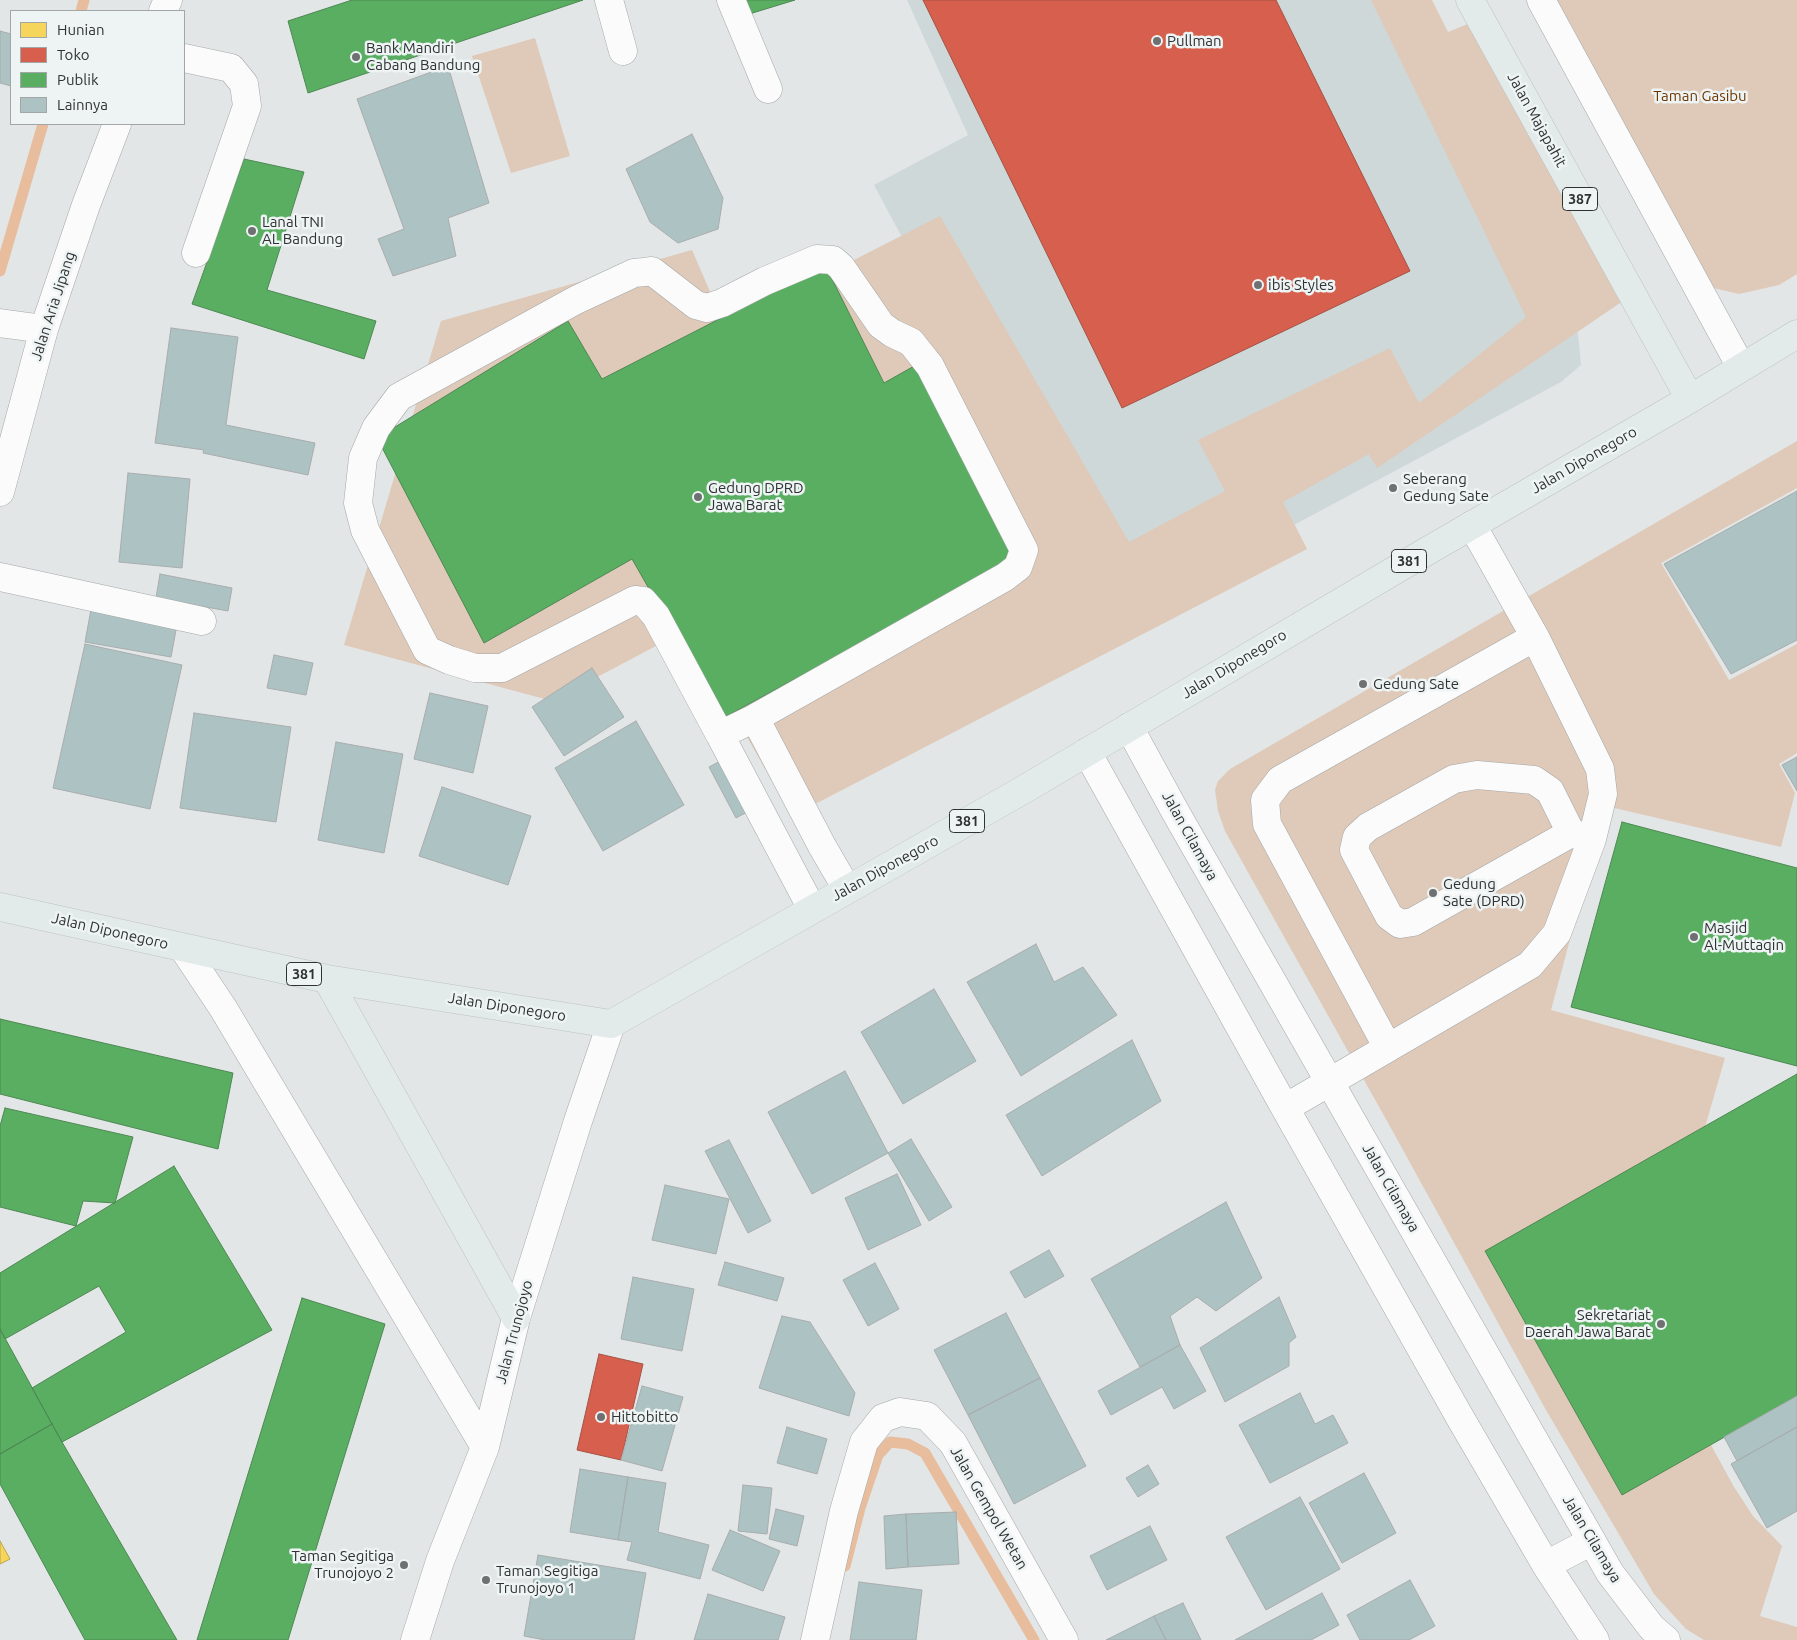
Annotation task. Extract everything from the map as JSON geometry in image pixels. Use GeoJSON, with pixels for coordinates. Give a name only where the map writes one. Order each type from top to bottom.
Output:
{"type":"FeatureCollection","features":[{"type":"Feature","properties":{"kind":"main road","name":"Jalan Majapahit"},"geometry":{"type":"LineString","coordinates":[[1470,0],[1690,398]]}},
{"type":"Feature","properties":{"kind":"main road","name":"Jalan Diponegoro"},"geometry":{"type":"LineString","coordinates":[[0,907],[327,979],[612,1024],[1023,790],[1797,334]]}},
{"type":"Feature","properties":{"kind":"main road"},"geometry":{"type":"LineString","coordinates":[[327,979],[516,1318]]}},
{"type":"Feature","properties":{"kind":"street"},"geometry":{"type":"LineString","coordinates":[[608,0],[623,52]]}},
{"type":"Feature","properties":{"kind":"street"},"geometry":{"type":"LineString","coordinates":[[731,0],[768,89]]}},
{"type":"Feature","properties":{"kind":"street"},"geometry":{"type":"LineString","coordinates":[[1541,0],[1741,367]]}},
{"type":"Feature","properties":{"kind":"street"},"geometry":{"type":"LineString","coordinates":[[185,58],[231,68],[244,84],[247,106],[196,253]]}},
{"type":"Feature","properties":{"kind":"street","name":"Jalan Aria Jipang"},"geometry":{"type":"LineString","coordinates":[[0,492],[44,329],[86,205],[117,125]]}},
{"type":"Feature","properties":{"kind":"street"},"geometry":{"type":"LineString","coordinates":[[720,734],[755,718],[1005,577],[1018,567],[1024,550],[930,366],[912,342],[892,333],[881,325],[841,267],[833,260],[817,259],[765,281],[722,303],[707,308],[696,305],[652,271],[634,273],[576,300],[399,397],[376,428],[363,458],[358,503],[364,530],[427,650],[449,660],[476,668],[502,668],[635,600],[643,601],[656,616],[812,909]]}},
{"type":"Feature","properties":{"kind":"street"},"geometry":{"type":"LineString","coordinates":[[0,324],[44,329]]}},
{"type":"Feature","properties":{"kind":"street"},"geometry":{"type":"LineString","coordinates":[[1285,1108],[1530,965],[1557,933],[1581,836],[1603,794],[1600,769],[1535,637],[1472,525]]}},
{"type":"Feature","properties":{"kind":"street"},"geometry":{"type":"LineString","coordinates":[[0,577],[202,621]]}},
{"type":"Feature","properties":{"kind":"street"},"geometry":{"type":"LineString","coordinates":[[1388,1048],[1268,824],[1265,800],[1280,780],[1535,637]]}},
{"type":"Feature","properties":{"kind":"street"},"geometry":{"type":"LineString","coordinates":[[755,718],[822,846],[847,889]]}},
{"type":"Feature","properties":{"kind":"street","name":"Jalan Cilamaya"},"geometry":{"type":"LineString","coordinates":[[1129,726],[1176,813],[1610,1573],[1652,1628],[1666,1640]]}},
{"type":"Feature","properties":{"kind":"street"},"geometry":{"type":"LineString","coordinates":[[1086,752],[1462,1421],[1546,1565],[1595,1640]]}},
{"type":"Feature","properties":{"kind":"street"},"geometry":{"type":"LineString","coordinates":[[1476,775],[1534,780],[1550,791],[1581,836],[1413,922],[1400,924],[1389,916],[1354,850],[1357,837],[1368,827],[1454,779],[1476,775]]}},
{"type":"Feature","properties":{"kind":"street"},"geometry":{"type":"LineString","coordinates":[[183,948],[224,1008],[485,1447]]}},
{"type":"Feature","properties":{"kind":"street","name":"Jalan Trunojoyo"},"geometry":{"type":"LineString","coordinates":[[414,1640],[440,1561],[485,1447],[516,1318],[578,1121],[612,1024]]}},
{"type":"Feature","properties":{"kind":"street","name":"Jalan Gempol Wetan"},"geometry":{"type":"LineString","coordinates":[[815,1640],[844,1511],[864,1442],[883,1418],[900,1412],[927,1416],[953,1443],[1064,1640]]}},
{"type":"Feature","properties":{"kind":"street"},"geometry":{"type":"LineString","coordinates":[[1546,1565],[1592,1541]]}},
{"type":"Feature","properties":{"kind":"shaded area"},"geometry":{"type":"Polygon","coordinates":[[[907,0],[1420,0],[1573,282],[1581,365],[1561,382],[1109,624],[874,185],[968,135],[907,0]]]}},
{"type":"Feature","properties":{"kind":"green space"},"geometry":{"type":"Polygon","coordinates":[[[1371,0],[1432,0],[1448,32],[1478,20],[1623,301],[1377,468],[1369,454],[1283,502],[1307,549],[792,816],[686,630],[552,701],[344,645],[441,321],[692,250],[725,326],[940,216],[1129,542],[1225,491],[1198,440],[1390,348],[1419,403],[1526,317],[1371,0]]]}},
{"type":"Feature","properties":{"kind":"green space","name":"Taman Gasibu"},"geometry":{"type":"Polygon","coordinates":[[[1540,0],[1797,0],[1797,274],[1779,285],[1739,294],[1705,286],[1540,0]]]}},
{"type":"Feature","properties":{"kind":"green space"},"geometry":{"type":"Polygon","coordinates":[[[535,38],[570,156],[511,173],[472,56],[535,38]]]}},
{"type":"Feature","properties":{"kind":"green space"},"geometry":{"type":"Polygon","coordinates":[[[1797,441],[1797,488],[1661,563],[1729,680],[1797,644],[1797,753],[1779,764],[1795,793],[1781,847],[1606,806],[1551,1010],[1725,1058],[1705,1127],[1485,1252],[1622,1494],[1711,1445],[1734,1487],[1753,1516],[1782,1546],[1760,1616],[1797,1627],[1797,1640],[1704,1640],[1686,1629],[1654,1594],[1546,1410],[1225,831],[1218,811],[1215,790],[1218,781],[1230,769],[1797,441]]]}},
{"type":"Feature","properties":{"kind":"building: Hunian"},"geometry":{"type":"Polygon","coordinates":[[[0,1541],[10,1559],[0,1564],[0,1541]]]}},
{"type":"Feature","properties":{"kind":"building: Toko"},"geometry":{"type":"Polygon","coordinates":[[[923,0],[1276,0],[1410,271],[1122,408],[923,0]]]}},
{"type":"Feature","properties":{"kind":"building: Toko"},"geometry":{"type":"Polygon","coordinates":[[[599,1354],[643,1364],[621,1460],[577,1450],[599,1354]]]}},
{"type":"Feature","properties":{"kind":"building: Publik","name":"Bank Mandiri Cabang Bandung"},"geometry":{"type":"Polygon","coordinates":[[[352,0],[583,0],[308,93],[288,21],[352,0]]]}},
{"type":"Feature","properties":{"kind":"building: Publik"},"geometry":{"type":"Polygon","coordinates":[[[741,0],[795,0],[746,15],[741,0]]]}},
{"type":"Feature","properties":{"kind":"building: Publik","name":"Lanal TNI AL Bandung"},"geometry":{"type":"Polygon","coordinates":[[[244,159],[304,172],[267,290],[376,321],[364,359],[192,304],[244,159]]]}},
{"type":"Feature","properties":{"kind":"building: Publik","name":"Gedung DPRD Jawa Barat"},"geometry":{"type":"Polygon","coordinates":[[[825,265],[884,383],[916,365],[1020,557],[723,718],[632,559],[484,643],[377,438],[568,321],[602,379],[825,265]]]}},
{"type":"Feature","properties":{"kind":"building: Publik","name":"Masjid Al-Muttaqin"},"geometry":{"type":"Polygon","coordinates":[[[1622,822],[1797,868],[1797,1066],[1571,1007],[1622,822]]]}},
{"type":"Feature","properties":{"kind":"building: Publik"},"geometry":{"type":"Polygon","coordinates":[[[0,1019],[233,1073],[218,1149],[0,1094],[0,1019]]]}},
{"type":"Feature","properties":{"kind":"building: Publik","name":"Sekretariat Daerah Jawa Barat"},"geometry":{"type":"Polygon","coordinates":[[[1797,1074],[1797,1396],[1622,1495],[1485,1251],[1797,1074]]]}},
{"type":"Feature","properties":{"kind":"building: Publik"},"geometry":{"type":"Polygon","coordinates":[[[5,1108],[133,1137],[115,1203],[83,1201],[76,1226],[0,1207],[0,1126],[5,1108]]]}},
{"type":"Feature","properties":{"kind":"building: Publik"},"geometry":{"type":"Polygon","coordinates":[[[174,1166],[272,1330],[62,1442],[32,1388],[126,1332],[99,1286],[5,1339],[0,1329],[0,1273],[174,1166]]]}},
{"type":"Feature","properties":{"kind":"building: Publik"},"geometry":{"type":"Polygon","coordinates":[[[302,1298],[385,1324],[288,1640],[197,1640],[302,1298]]]}},
{"type":"Feature","properties":{"kind":"building: Publik"},"geometry":{"type":"Polygon","coordinates":[[[0,1329],[52,1424],[0,1454],[0,1329]]]}},
{"type":"Feature","properties":{"kind":"building: Publik"},"geometry":{"type":"Polygon","coordinates":[[[52,1424],[177,1640],[85,1640],[0,1484],[0,1454],[52,1424]]]}},
{"type":"Feature","properties":{"kind":"building: Lainnya"},"geometry":{"type":"Polygon","coordinates":[[[0,31],[10,34],[10,86],[0,83],[0,31]]]}},
{"type":"Feature","properties":{"kind":"building: Lainnya"},"geometry":{"type":"Polygon","coordinates":[[[448,66],[489,203],[448,218],[456,256],[393,276],[378,239],[404,229],[357,99],[448,66]]]}},
{"type":"Feature","properties":{"kind":"building: Lainnya"},"geometry":{"type":"Polygon","coordinates":[[[692,134],[723,198],[718,229],[678,243],[650,222],[626,169],[692,134]]]}},
{"type":"Feature","properties":{"kind":"building: Lainnya"},"geometry":{"type":"Polygon","coordinates":[[[171,328],[238,337],[226,425],[315,443],[308,475],[203,453],[204,450],[155,443],[171,328]]]}},
{"type":"Feature","properties":{"kind":"building: Lainnya"},"geometry":{"type":"Polygon","coordinates":[[[128,473],[190,479],[182,568],[119,562],[128,473]]]}},
{"type":"Feature","properties":{"kind":"building: Lainnya"},"geometry":{"type":"Polygon","coordinates":[[[1797,491],[1797,640],[1731,674],[1664,564],[1797,491]]]}},
{"type":"Feature","properties":{"kind":"building: Lainnya"},"geometry":{"type":"Polygon","coordinates":[[[160,574],[232,588],[228,611],[156,598],[160,574]]]}},
{"type":"Feature","properties":{"kind":"building: Lainnya"},"geometry":{"type":"Polygon","coordinates":[[[92,604],[178,619],[171,657],[85,642],[92,604]]]}},
{"type":"Feature","properties":{"kind":"building: Lainnya"},"geometry":{"type":"Polygon","coordinates":[[[85,644],[182,665],[150,809],[53,788],[85,644]]]}},
{"type":"Feature","properties":{"kind":"building: Lainnya"},"geometry":{"type":"Polygon","coordinates":[[[274,655],[313,663],[306,695],[267,688],[274,655]]]}},
{"type":"Feature","properties":{"kind":"building: Lainnya"},"geometry":{"type":"Polygon","coordinates":[[[592,668],[624,717],[564,756],[532,707],[592,668]]]}},
{"type":"Feature","properties":{"kind":"building: Lainnya"},"geometry":{"type":"Polygon","coordinates":[[[430,693],[488,706],[473,773],[414,759],[430,693]]]}},
{"type":"Feature","properties":{"kind":"building: Lainnya"},"geometry":{"type":"Polygon","coordinates":[[[194,713],[291,727],[276,822],[180,808],[194,713]]]}},
{"type":"Feature","properties":{"kind":"building: Lainnya"},"geometry":{"type":"Polygon","coordinates":[[[636,721],[684,805],[603,851],[555,768],[636,721]]]}},
{"type":"Feature","properties":{"kind":"building: Lainnya"},"geometry":{"type":"Polygon","coordinates":[[[336,742],[403,754],[384,853],[318,840],[336,742]]]}},
{"type":"Feature","properties":{"kind":"building: Lainnya"},"geometry":{"type":"Polygon","coordinates":[[[1797,757],[1797,791],[1782,765],[1797,757]]]}},
{"type":"Feature","properties":{"kind":"building: Lainnya"},"geometry":{"type":"Polygon","coordinates":[[[726,758],[753,809],[736,818],[709,767],[726,758]]]}},
{"type":"Feature","properties":{"kind":"building: Lainnya"},"geometry":{"type":"Polygon","coordinates":[[[442,787],[531,816],[508,885],[419,856],[442,787]]]}},
{"type":"Feature","properties":{"kind":"building: Lainnya"},"geometry":{"type":"Polygon","coordinates":[[[1036,944],[1054,982],[1083,967],[1117,1015],[1021,1076],[967,982],[1036,944]]]}},
{"type":"Feature","properties":{"kind":"building: Lainnya"},"geometry":{"type":"Polygon","coordinates":[[[934,989],[976,1061],[903,1104],[861,1032],[934,989]]]}},
{"type":"Feature","properties":{"kind":"building: Lainnya"},"geometry":{"type":"Polygon","coordinates":[[[1132,1040],[1161,1101],[1042,1176],[1006,1115],[1132,1040]]]}},
{"type":"Feature","properties":{"kind":"building: Lainnya"},"geometry":{"type":"Polygon","coordinates":[[[845,1071],[888,1153],[812,1194],[768,1112],[845,1071]]]}},
{"type":"Feature","properties":{"kind":"building: Lainnya"},"geometry":{"type":"Polygon","coordinates":[[[911,1139],[952,1207],[929,1221],[888,1153],[911,1139]]]}},
{"type":"Feature","properties":{"kind":"building: Lainnya"},"geometry":{"type":"Polygon","coordinates":[[[729,1140],[771,1221],[748,1233],[705,1151],[729,1140]]]}},
{"type":"Feature","properties":{"kind":"building: Lainnya"},"geometry":{"type":"Polygon","coordinates":[[[897,1174],[921,1225],[868,1250],[845,1198],[897,1174]]]}},
{"type":"Feature","properties":{"kind":"building: Lainnya"},"geometry":{"type":"Polygon","coordinates":[[[665,1185],[729,1199],[716,1254],[652,1240],[665,1185]]]}},
{"type":"Feature","properties":{"kind":"building: Lainnya"},"geometry":{"type":"Polygon","coordinates":[[[1226,1202],[1262,1278],[1216,1311],[1197,1297],[1170,1316],[1180,1345],[1140,1367],[1091,1279],[1226,1202]]]}},
{"type":"Feature","properties":{"kind":"building: Lainnya"},"geometry":{"type":"Polygon","coordinates":[[[1049,1250],[1064,1276],[1025,1298],[1010,1272],[1049,1250]]]}},
{"type":"Feature","properties":{"kind":"building: Lainnya"},"geometry":{"type":"Polygon","coordinates":[[[725,1262],[784,1278],[777,1301],[718,1285],[725,1262]]]}},
{"type":"Feature","properties":{"kind":"building: Lainnya"},"geometry":{"type":"Polygon","coordinates":[[[875,1263],[899,1309],[868,1326],[843,1280],[875,1263]]]}},
{"type":"Feature","properties":{"kind":"building: Lainnya"},"geometry":{"type":"Polygon","coordinates":[[[633,1277],[694,1289],[682,1351],[621,1339],[633,1277]]]}},
{"type":"Feature","properties":{"kind":"building: Lainnya"},"geometry":{"type":"Polygon","coordinates":[[[1279,1297],[1296,1337],[1289,1343],[1289,1366],[1225,1402],[1200,1348],[1279,1297]]]}},
{"type":"Feature","properties":{"kind":"building: Lainnya"},"geometry":{"type":"Polygon","coordinates":[[[1006,1313],[1040,1378],[968,1415],[934,1350],[1006,1313]]]}},
{"type":"Feature","properties":{"kind":"building: Lainnya"},"geometry":{"type":"Polygon","coordinates":[[[782,1316],[810,1322],[855,1393],[849,1416],[759,1388],[782,1316]]]}},
{"type":"Feature","properties":{"kind":"building: Lainnya"},"geometry":{"type":"Polygon","coordinates":[[[1180,1345],[1206,1391],[1174,1409],[1162,1387],[1111,1415],[1098,1391],[1180,1345]]]}},
{"type":"Feature","properties":{"kind":"building: Lainnya"},"geometry":{"type":"Polygon","coordinates":[[[1040,1378],[1086,1466],[1014,1504],[968,1415],[1040,1378]]]}},
{"type":"Feature","properties":{"kind":"building: Lainnya"},"geometry":{"type":"Polygon","coordinates":[[[642,1386],[683,1397],[662,1471],[621,1460],[642,1386]]]}},
{"type":"Feature","properties":{"kind":"building: Lainnya"},"geometry":{"type":"Polygon","coordinates":[[[1300,1393],[1315,1424],[1333,1415],[1348,1443],[1270,1483],[1239,1425],[1300,1393]]]}},
{"type":"Feature","properties":{"kind":"building: Lainnya"},"geometry":{"type":"Polygon","coordinates":[[[1797,1396],[1797,1427],[1737,1461],[1724,1437],[1797,1396]]]}},
{"type":"Feature","properties":{"kind":"building: Lainnya"},"geometry":{"type":"Polygon","coordinates":[[[787,1427],[827,1439],[817,1474],[777,1463],[787,1427]]]}},
{"type":"Feature","properties":{"kind":"building: Lainnya"},"geometry":{"type":"Polygon","coordinates":[[[1797,1427],[1797,1511],[1767,1528],[1731,1464],[1797,1427]]]}},
{"type":"Feature","properties":{"kind":"building: Lainnya"},"geometry":{"type":"Polygon","coordinates":[[[1148,1465],[1159,1484],[1138,1497],[1126,1478],[1148,1465]]]}},
{"type":"Feature","properties":{"kind":"building: Lainnya"},"geometry":{"type":"Polygon","coordinates":[[[580,1469],[628,1477],[618,1540],[570,1532],[580,1469]]]}},
{"type":"Feature","properties":{"kind":"building: Lainnya"},"geometry":{"type":"Polygon","coordinates":[[[1364,1473],[1396,1533],[1342,1563],[1309,1503],[1364,1473]]]}},
{"type":"Feature","properties":{"kind":"building: Lainnya"},"geometry":{"type":"Polygon","coordinates":[[[628,1477],[666,1483],[658,1532],[709,1545],[700,1579],[627,1560],[632,1542],[618,1540],[628,1477]]]}},
{"type":"Feature","properties":{"kind":"building: Lainnya"},"geometry":{"type":"Polygon","coordinates":[[[743,1485],[772,1488],[767,1534],[738,1531],[743,1485]]]}},
{"type":"Feature","properties":{"kind":"building: Lainnya"},"geometry":{"type":"Polygon","coordinates":[[[1300,1497],[1340,1569],[1266,1610],[1226,1537],[1300,1497]]]}},
{"type":"Feature","properties":{"kind":"building: Lainnya"},"geometry":{"type":"Polygon","coordinates":[[[776,1509],[804,1516],[797,1546],[769,1539],[776,1509]]]}},
{"type":"Feature","properties":{"kind":"building: Lainnya"},"geometry":{"type":"Polygon","coordinates":[[[956,1512],[959,1564],[908,1567],[906,1514],[956,1512]]]}},
{"type":"Feature","properties":{"kind":"building: Lainnya"},"geometry":{"type":"Polygon","coordinates":[[[906,1514],[908,1567],[886,1569],[884,1516],[906,1514]]]}},
{"type":"Feature","properties":{"kind":"building: Lainnya"},"geometry":{"type":"Polygon","coordinates":[[[1150,1526],[1167,1560],[1107,1590],[1090,1556],[1150,1526]]]}},
{"type":"Feature","properties":{"kind":"building: Lainnya"},"geometry":{"type":"Polygon","coordinates":[[[730,1530],[780,1551],[763,1591],[712,1570],[730,1530]]]}},
{"type":"Feature","properties":{"kind":"building: Lainnya"},"geometry":{"type":"Polygon","coordinates":[[[538,1555],[646,1573],[634,1640],[545,1640],[524,1636],[538,1555]]]}},
{"type":"Feature","properties":{"kind":"building: Lainnya"},"geometry":{"type":"Polygon","coordinates":[[[1410,1580],[1435,1626],[1409,1640],[1360,1640],[1347,1615],[1410,1580]]]}},
{"type":"Feature","properties":{"kind":"building: Lainnya"},"geometry":{"type":"Polygon","coordinates":[[[859,1582],[922,1590],[916,1640],[850,1640],[859,1582]]]}},
{"type":"Feature","properties":{"kind":"building: Lainnya"},"geometry":{"type":"Polygon","coordinates":[[[1322,1593],[1339,1625],[1311,1640],[1235,1640],[1322,1593]]]}},
{"type":"Feature","properties":{"kind":"building: Lainnya"},"geometry":{"type":"Polygon","coordinates":[[[708,1594],[785,1617],[778,1640],[694,1640],[708,1594]]]}},
{"type":"Feature","properties":{"kind":"building: Lainnya"},"geometry":{"type":"Polygon","coordinates":[[[1183,1603],[1201,1640],[1166,1640],[1154,1616],[1183,1603]]]}},
{"type":"Feature","properties":{"kind":"building: Lainnya"},"geometry":{"type":"Polygon","coordinates":[[[1154,1616],[1166,1640],[1106,1640],[1154,1616]]]}},
{"type":"Feature","properties":{"kind":"waterway"},"geometry":{"type":"LineString","coordinates":[[81,10],[84,0]]}},
{"type":"Feature","properties":{"kind":"waterway"},"geometry":{"type":"LineString","coordinates":[[0,271],[43,125]]}},
{"type":"Feature","properties":{"kind":"waterway"},"geometry":{"type":"LineString","coordinates":[[845,1566],[860,1508],[878,1455],[890,1442],[908,1444],[925,1453],[1034,1640]]}},
{"type":"Feature","properties":{"kind":"place","name":"Pullman"},"geometry":{"type":"Point","coordinates":[1157,41]}},
{"type":"Feature","properties":{"kind":"place","name":"Bank Mandiri Cabang Bandung"},"geometry":{"type":"Point","coordinates":[356,57]}},
{"type":"Feature","properties":{"kind":"place","name":"Lanal TNI AL Bandung"},"geometry":{"type":"Point","coordinates":[252,231]}},
{"type":"Feature","properties":{"kind":"place","name":"ibis Styles"},"geometry":{"type":"Point","coordinates":[1258,285]}},
{"type":"Feature","properties":{"kind":"place","name":"Seberang Gedung Sate"},"geometry":{"type":"Point","coordinates":[1393,488]}},
{"type":"Feature","properties":{"kind":"place","name":"Gedung DPRD Jawa Barat"},"geometry":{"type":"Point","coordinates":[698,497]}},
{"type":"Feature","properties":{"kind":"place","name":"Gedung Sate"},"geometry":{"type":"Point","coordinates":[1363,684]}},
{"type":"Feature","properties":{"kind":"place","name":"Gedung Sate (DPRD)"},"geometry":{"type":"Point","coordinates":[1433,893]}},
{"type":"Feature","properties":{"kind":"place","name":"Masjid Al-Muttaqin"},"geometry":{"type":"Point","coordinates":[1694,937]}},
{"type":"Feature","properties":{"kind":"place","name":"Sekretariat Daerah Jawa Barat"},"geometry":{"type":"Point","coordinates":[1661,1324]}},
{"type":"Feature","properties":{"kind":"place","name":"Hittobitto"},"geometry":{"type":"Point","coordinates":[601,1417]}},
{"type":"Feature","properties":{"kind":"place","name":"Taman Segitiga Trunojoyo 2"},"geometry":{"type":"Point","coordinates":[404,1565]}},
{"type":"Feature","properties":{"kind":"place","name":"Taman Segitiga Trunojoyo 1"},"geometry":{"type":"Point","coordinates":[486,1580]}}]}
